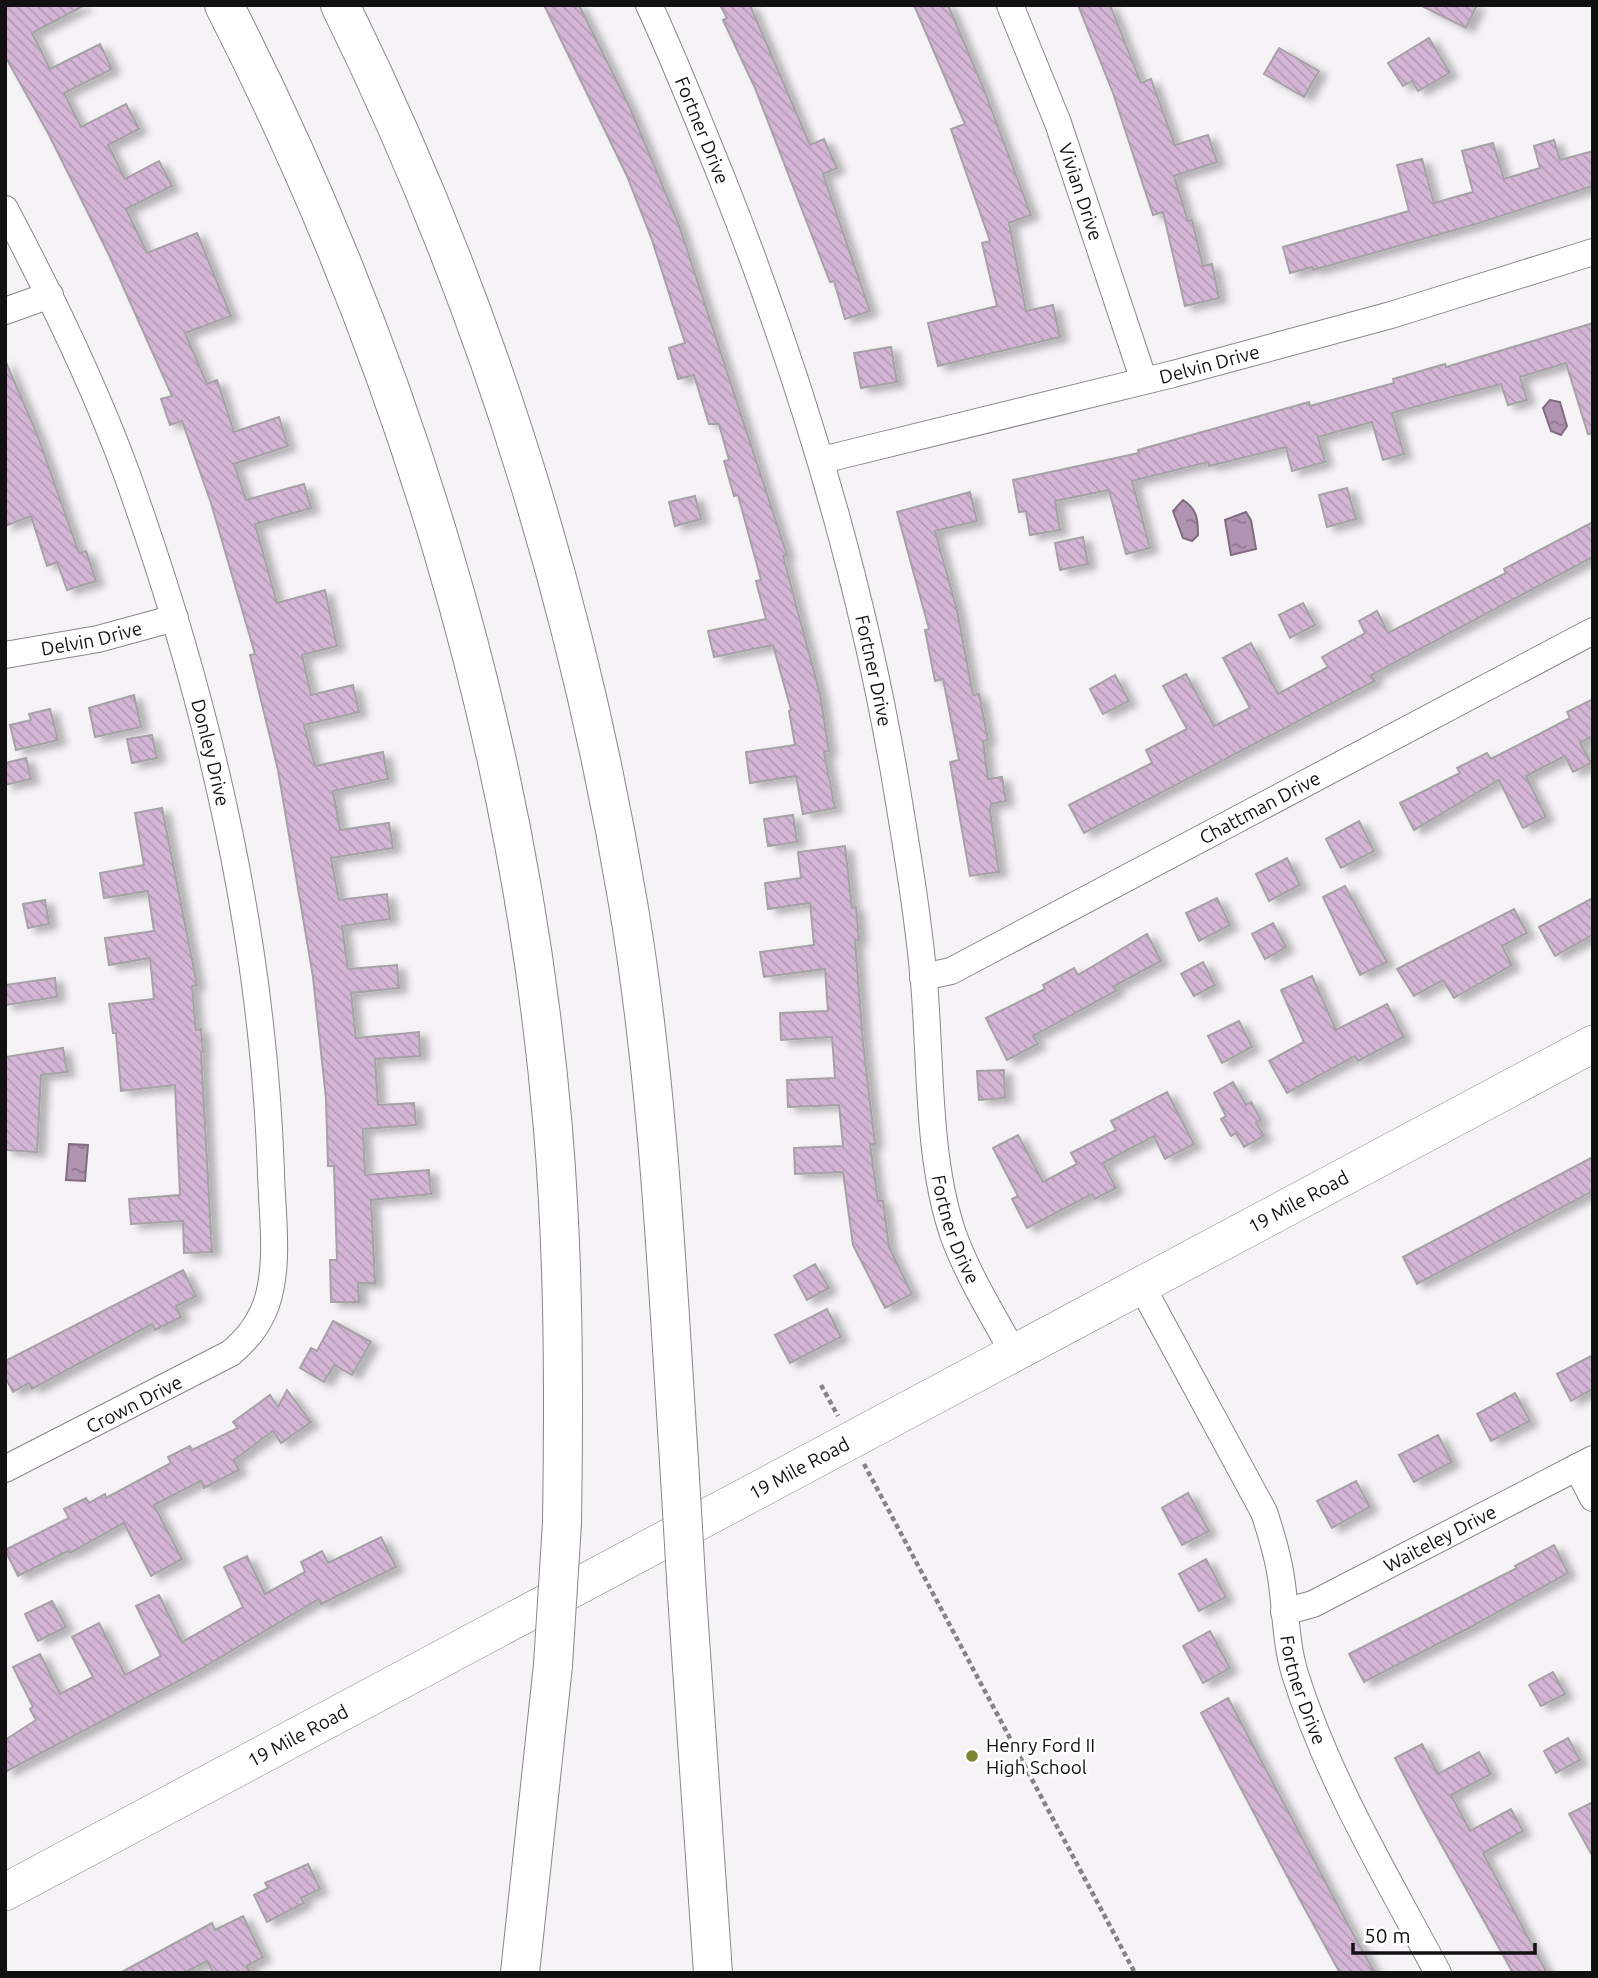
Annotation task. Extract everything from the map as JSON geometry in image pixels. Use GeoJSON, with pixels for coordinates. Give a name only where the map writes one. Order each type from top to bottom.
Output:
{"type":"FeatureCollection","features":[{"type":"Feature","properties":{"kind":"highway"},"geometry":{"type":"LineString","coordinates":[[224,5],[300,161],[380,358],[439,537],[484,712],[538,994],[553,1127],[564,1348],[562,1523],[553,1665],[520,1973]]}},
{"type":"Feature","properties":{"kind":"highway"},"geometry":{"type":"LineString","coordinates":[[340,5],[411,157],[472,312],[532,488],[574,641],[612,813],[643,1004],[654,1108],[713,1973]]}},
{"type":"Feature","properties":{"kind":"street","name":"Fortner Drive"},"geometry":{"type":"LineString","coordinates":[[649,5],[672,54],[764,284],[822,460],[868,638],[895,779],[923,977],[937,1163],[945,1205],[964,1263],[1014,1354]]}},
{"type":"Feature","properties":{"kind":"street","name":"Vivian Drive"},"geometry":{"type":"LineString","coordinates":[[1010,5],[1058,122],[1144,382]]}},
{"type":"Feature","properties":{"kind":"street","name":"Donley Drive"},"geometry":{"type":"LineString","coordinates":[[5,209],[50,295],[125,469],[175,618],[205,726],[229,832],[260,1030],[270,1147],[273,1272],[267,1303],[255,1329]]}},
{"type":"Feature","properties":{"kind":"street","name":"Delvin Drive"},"geometry":{"type":"LineString","coordinates":[[822,460],[1144,382],[1391,314],[1593,252]]}},
{"type":"Feature","properties":{"kind":"street"},"geometry":{"type":"LineString","coordinates":[[5,311],[50,295]]}},
{"type":"Feature","properties":{"kind":"street","name":"Delvin Drive"},"geometry":{"type":"LineString","coordinates":[[5,655],[97,639],[175,618]]}},
{"type":"Feature","properties":{"kind":"street","name":"Chattman Drive"},"geometry":{"type":"LineString","coordinates":[[923,977],[951,971],[1593,631]]}},
{"type":"Feature","properties":{"kind":"street","name":"19 Mile Road"},"geometry":{"type":"LineString","coordinates":[[5,1892],[1593,1044]]}},
{"type":"Feature","properties":{"kind":"street","name":"Fortner Drive"},"geometry":{"type":"LineString","coordinates":[[1141,1285],[1264,1512],[1275,1544],[1294,1670],[1327,1761],[1438,1973]]}},
{"type":"Feature","properties":{"kind":"street","name":"Crown Drive"},"geometry":{"type":"LineString","coordinates":[[5,1469],[216,1363],[244,1342],[255,1329]]}},
{"type":"Feature","properties":{"kind":"street"},"geometry":{"type":"LineString","coordinates":[[1585,1463],[1593,1498]]}},
{"type":"Feature","properties":{"kind":"street","name":"Waiteley Drive"},"geometry":{"type":"LineString","coordinates":[[1284,1612],[1313,1604],[1585,1463]]}},
{"type":"Feature","properties":{"kind":"path"},"geometry":{"type":"LineString","coordinates":[[821,1385],[845,1428]]}},
{"type":"Feature","properties":{"kind":"path"},"geometry":{"type":"LineString","coordinates":[[863,1462],[1135,1973]]}},
{"type":"Feature","properties":{"kind":"water"},"geometry":{"type":"Polygon","coordinates":[[[1550,400],[1560,402],[1567,426],[1561,435],[1551,431],[1543,408],[1550,400]]]}},
{"type":"Feature","properties":{"kind":"water"},"geometry":{"type":"Polygon","coordinates":[[[1183,500],[1194,511],[1197,519],[1198,535],[1192,541],[1183,538],[1173,511],[1183,500]]]}},
{"type":"Feature","properties":{"kind":"water"},"geometry":{"type":"Polygon","coordinates":[[[1246,512],[1251,520],[1256,549],[1231,555],[1225,520],[1246,512]]]}},
{"type":"Feature","properties":{"kind":"water"},"geometry":{"type":"Polygon","coordinates":[[[69,1144],[88,1145],[85,1181],[66,1180],[69,1144]]]}},
{"type":"Feature","properties":{"kind":"building"},"geometry":{"type":"Polygon","coordinates":[[[5,5],[85,5],[32,33],[50,69],[100,44],[112,69],[64,93],[81,127],[126,104],[139,129],[108,145],[125,179],[159,161],[172,186],[126,209],[147,253],[197,233],[231,316],[185,333],[207,384],[217,380],[234,432],[279,417],[288,446],[234,464],[246,500],[304,484],[311,508],[255,524],[277,603],[325,590],[337,646],[302,655],[311,695],[353,685],[359,712],[304,725],[315,766],[383,752],[388,779],[333,791],[340,830],[389,823],[393,848],[331,858],[339,900],[387,894],[390,919],[342,926],[348,969],[397,965],[399,988],[351,993],[356,1038],[419,1032],[420,1056],[375,1059],[378,1105],[414,1103],[416,1125],[363,1129],[365,1175],[429,1170],[431,1194],[371,1200],[375,1283],[358,1283],[359,1302],[331,1302],[330,1260],[337,1260],[334,1166],[328,1166],[326,1099],[313,977],[278,770],[250,655],[255,654],[211,503],[182,421],[170,425],[161,399],[172,396],[109,255],[48,133],[5,56],[5,5]]]}},
{"type":"Feature","properties":{"kind":"building"},"geometry":{"type":"Polygon","coordinates":[[[544,5],[579,5],[631,110],[679,225],[787,555],[783,556],[820,694],[829,751],[824,752],[835,808],[803,814],[796,776],[750,783],[746,752],[795,745],[789,711],[791,710],[773,645],[714,657],[708,631],[766,619],[756,581],[761,580],[738,495],[734,496],[724,461],[729,460],[719,424],[709,424],[694,375],[678,379],[669,348],[685,343],[652,240],[627,176],[544,5]]]}},
{"type":"Feature","properties":{"kind":"building"},"geometry":{"type":"Polygon","coordinates":[[[720,5],[750,5],[810,145],[824,139],[837,168],[823,174],[870,311],[845,319],[834,281],[830,282],[755,88],[723,20],[727,18],[720,5]]]}},
{"type":"Feature","properties":{"kind":"building"},"geometry":{"type":"Polygon","coordinates":[[[914,5],[948,5],[983,87],[1031,215],[1009,223],[1026,311],[1053,305],[1060,337],[938,366],[928,323],[997,306],[982,243],[990,241],[951,129],[965,124],[914,5]]]}},
{"type":"Feature","properties":{"kind":"building"},"geometry":{"type":"Polygon","coordinates":[[[1078,5],[1110,5],[1141,83],[1151,79],[1175,145],[1208,135],[1217,162],[1174,176],[1188,221],[1192,220],[1203,266],[1212,264],[1219,298],[1185,306],[1163,212],[1153,215],[1113,93],[1078,5]]]}},
{"type":"Feature","properties":{"kind":"building"},"geometry":{"type":"Polygon","coordinates":[[[1420,5],[1477,5],[1466,28],[1420,5]]]}},
{"type":"Feature","properties":{"kind":"building"},"geometry":{"type":"Polygon","coordinates":[[[1429,38],[1450,73],[1418,91],[1412,81],[1403,86],[1388,63],[1429,38]]]}},
{"type":"Feature","properties":{"kind":"building"},"geometry":{"type":"Polygon","coordinates":[[[1279,48],[1319,71],[1304,97],[1264,74],[1279,48]]]}},
{"type":"Feature","properties":{"kind":"building"},"geometry":{"type":"Polygon","coordinates":[[[1554,140],[1560,160],[1593,151],[1593,186],[1476,224],[1313,270],[1312,267],[1290,273],[1283,247],[1409,211],[1397,165],[1422,159],[1434,203],[1473,192],[1462,151],[1493,143],[1504,179],[1540,168],[1534,146],[1554,140]]]}},
{"type":"Feature","properties":{"kind":"building"},"geometry":{"type":"Polygon","coordinates":[[[1593,323],[1593,433],[1588,434],[1566,363],[1520,377],[1527,400],[1508,405],[1501,384],[1392,413],[1404,454],[1383,460],[1372,422],[1318,437],[1325,462],[1292,471],[1286,447],[1209,466],[1208,462],[1132,481],[1150,548],[1126,554],[1109,490],[1055,501],[1060,530],[1030,535],[1026,511],[1019,512],[1013,480],[1139,453],[1138,450],[1309,402],[1310,406],[1394,383],[1393,379],[1445,364],[1446,367],[1593,323]]]}},
{"type":"Feature","properties":{"kind":"building"},"geometry":{"type":"Polygon","coordinates":[[[891,347],[897,382],[861,388],[854,353],[891,347]]]}},
{"type":"Feature","properties":{"kind":"building"},"geometry":{"type":"Polygon","coordinates":[[[5,360],[37,434],[79,553],[86,551],[96,581],[67,590],[57,562],[47,566],[31,516],[5,526],[5,360]]]}},
{"type":"Feature","properties":{"kind":"building"},"geometry":{"type":"Polygon","coordinates":[[[1347,488],[1356,519],[1327,527],[1319,495],[1347,488]]]}},
{"type":"Feature","properties":{"kind":"building"},"geometry":{"type":"Polygon","coordinates":[[[970,492],[977,521],[935,531],[957,610],[973,695],[979,694],[988,740],[983,741],[988,779],[1002,777],[1006,801],[991,804],[990,811],[999,872],[970,876],[950,762],[959,760],[943,679],[935,681],[925,630],[929,629],[897,512],[970,492]]]}},
{"type":"Feature","properties":{"kind":"building"},"geometry":{"type":"Polygon","coordinates":[[[695,496],[701,519],[675,526],[669,502],[695,496]]]}},
{"type":"Feature","properties":{"kind":"building"},"geometry":{"type":"Polygon","coordinates":[[[1593,522],[1593,557],[1371,675],[1375,681],[1084,833],[1069,805],[1152,763],[1146,750],[1187,729],[1163,686],[1186,674],[1214,726],[1250,708],[1223,658],[1251,643],[1278,694],[1328,667],[1322,657],[1365,633],[1359,621],[1377,611],[1388,633],[1506,573],[1504,569],[1593,522]]]}},
{"type":"Feature","properties":{"kind":"building"},"geometry":{"type":"Polygon","coordinates":[[[1083,537],[1088,564],[1060,570],[1055,543],[1083,537]]]}},
{"type":"Feature","properties":{"kind":"building"},"geometry":{"type":"Polygon","coordinates":[[[1303,603],[1315,625],[1290,638],[1279,615],[1303,603]]]}},
{"type":"Feature","properties":{"kind":"building"},"geometry":{"type":"Polygon","coordinates":[[[1115,675],[1129,701],[1103,714],[1090,689],[1115,675]]]}},
{"type":"Feature","properties":{"kind":"building"},"geometry":{"type":"Polygon","coordinates":[[[134,695],[141,727],[95,737],[89,708],[134,695]]]}},
{"type":"Feature","properties":{"kind":"building"},"geometry":{"type":"Polygon","coordinates":[[[1593,699],[1593,736],[1580,743],[1591,763],[1573,772],[1565,756],[1526,776],[1546,817],[1523,828],[1499,780],[1414,830],[1400,803],[1460,773],[1457,768],[1487,753],[1491,759],[1570,718],[1567,712],[1593,699]]]}},
{"type":"Feature","properties":{"kind":"building"},"geometry":{"type":"Polygon","coordinates":[[[50,709],[58,740],[16,750],[10,725],[31,720],[29,714],[50,709]]]}},
{"type":"Feature","properties":{"kind":"building"},"geometry":{"type":"Polygon","coordinates":[[[152,735],[157,758],[132,763],[127,739],[152,735]]]}},
{"type":"Feature","properties":{"kind":"building"},"geometry":{"type":"Polygon","coordinates":[[[26,758],[31,779],[5,785],[5,763],[26,758]]]}},
{"type":"Feature","properties":{"kind":"building"},"geometry":{"type":"Polygon","coordinates":[[[162,808],[197,985],[192,986],[196,1030],[201,1029],[203,1052],[212,1252],[184,1253],[183,1221],[131,1224],[129,1199],[180,1195],[175,1085],[121,1091],[116,1033],[113,1033],[109,1004],[154,999],[150,958],[109,965],[105,938],[154,931],[148,891],[104,898],[100,873],[144,865],[135,813],[162,808]]]}},
{"type":"Feature","properties":{"kind":"building"},"geometry":{"type":"Polygon","coordinates":[[[793,815],[797,842],[768,846],[764,819],[793,815]]]}},
{"type":"Feature","properties":{"kind":"building"},"geometry":{"type":"Polygon","coordinates":[[[1359,821],[1374,851],[1341,868],[1326,839],[1359,821]]]}},
{"type":"Feature","properties":{"kind":"building"},"geometry":{"type":"Polygon","coordinates":[[[845,846],[852,908],[856,907],[859,940],[855,940],[863,1043],[875,1144],[870,1144],[878,1201],[883,1201],[889,1247],[912,1294],[885,1308],[853,1245],[843,1172],[795,1174],[794,1148],[843,1146],[839,1105],[788,1107],[787,1080],[835,1078],[832,1037],[781,1040],[780,1013],[828,1011],[825,969],[764,977],[760,952],[814,945],[810,903],[768,909],[765,883],[801,878],[798,852],[845,846]]]}},
{"type":"Feature","properties":{"kind":"building"},"geometry":{"type":"Polygon","coordinates":[[[1287,858],[1300,885],[1269,901],[1256,874],[1287,858]]]}},
{"type":"Feature","properties":{"kind":"building"},"geometry":{"type":"Polygon","coordinates":[[[1345,886],[1387,962],[1360,975],[1323,897],[1345,886]]]}},
{"type":"Feature","properties":{"kind":"building"},"geometry":{"type":"Polygon","coordinates":[[[1217,898],[1230,925],[1199,941],[1186,913],[1217,898]]]}},
{"type":"Feature","properties":{"kind":"building"},"geometry":{"type":"Polygon","coordinates":[[[1593,898],[1593,935],[1555,956],[1539,927],[1593,898]]]}},
{"type":"Feature","properties":{"kind":"building"},"geometry":{"type":"Polygon","coordinates":[[[45,900],[49,924],[28,928],[23,904],[45,900]]]}},
{"type":"Feature","properties":{"kind":"building"},"geometry":{"type":"Polygon","coordinates":[[[1514,909],[1527,933],[1502,946],[1512,965],[1454,998],[1443,980],[1414,996],[1397,969],[1514,909]]]}},
{"type":"Feature","properties":{"kind":"building"},"geometry":{"type":"Polygon","coordinates":[[[1273,923],[1286,947],[1265,959],[1252,934],[1273,923]]]}},
{"type":"Feature","properties":{"kind":"building"},"geometry":{"type":"Polygon","coordinates":[[[1147,934],[1161,961],[1114,986],[1116,991],[1033,1036],[1038,1044],[1007,1060],[986,1018],[1045,989],[1043,985],[1074,968],[1078,975],[1147,934]]]}},
{"type":"Feature","properties":{"kind":"building"},"geometry":{"type":"Polygon","coordinates":[[[1203,962],[1215,985],[1194,996],[1181,974],[1203,962]]]}},
{"type":"Feature","properties":{"kind":"building"},"geometry":{"type":"Polygon","coordinates":[[[1312,976],[1336,1030],[1387,1004],[1404,1037],[1358,1061],[1355,1056],[1287,1093],[1269,1061],[1304,1042],[1281,990],[1312,976]]]}},
{"type":"Feature","properties":{"kind":"building"},"geometry":{"type":"Polygon","coordinates":[[[55,978],[57,997],[5,1005],[5,985],[55,978]]]}},
{"type":"Feature","properties":{"kind":"building"},"geometry":{"type":"Polygon","coordinates":[[[1239,1021],[1252,1047],[1222,1063],[1208,1036],[1239,1021]]]}},
{"type":"Feature","properties":{"kind":"building"},"geometry":{"type":"Polygon","coordinates":[[[63,1048],[67,1072],[41,1075],[37,1152],[5,1150],[5,1057],[63,1048]]]}},
{"type":"Feature","properties":{"kind":"building"},"geometry":{"type":"Polygon","coordinates":[[[1004,1070],[1005,1098],[979,1100],[977,1071],[1004,1070]]]}},
{"type":"Feature","properties":{"kind":"building"},"geometry":{"type":"Polygon","coordinates":[[[1233,1082],[1246,1105],[1251,1102],[1261,1120],[1256,1123],[1264,1136],[1244,1147],[1236,1133],[1231,1136],[1221,1119],[1226,1116],[1214,1093],[1233,1082]]]}},
{"type":"Feature","properties":{"kind":"building"},"geometry":{"type":"Polygon","coordinates":[[[1167,1092],[1194,1144],[1165,1159],[1154,1136],[1103,1163],[1116,1188],[1095,1199],[1092,1194],[1027,1228],[1012,1199],[1018,1196],[993,1148],[1018,1135],[1043,1182],[1077,1164],[1071,1153],[1116,1130],[1111,1121],[1167,1092]]]}},
{"type":"Feature","properties":{"kind":"building"},"geometry":{"type":"Polygon","coordinates":[[[1593,1157],[1593,1191],[1417,1284],[1403,1257],[1593,1157]]]}},
{"type":"Feature","properties":{"kind":"building"},"geometry":{"type":"Polygon","coordinates":[[[815,1264],[829,1288],[807,1300],[794,1276],[815,1264]]]}},
{"type":"Feature","properties":{"kind":"building"},"geometry":{"type":"Polygon","coordinates":[[[183,1270],[196,1296],[176,1306],[181,1317],[155,1330],[152,1324],[32,1389],[29,1383],[13,1392],[5,1377],[5,1361],[183,1270]]]}},
{"type":"Feature","properties":{"kind":"building"},"geometry":{"type":"Polygon","coordinates":[[[827,1309],[841,1337],[790,1363],[775,1335],[827,1309]]]}},
{"type":"Feature","properties":{"kind":"building"},"geometry":{"type":"Polygon","coordinates":[[[333,1321],[371,1342],[352,1375],[334,1365],[324,1382],[300,1368],[311,1348],[317,1351],[333,1321]]]}},
{"type":"Feature","properties":{"kind":"building"},"geometry":{"type":"Polygon","coordinates":[[[1593,1355],[1593,1389],[1571,1401],[1557,1374],[1593,1355]]]}},
{"type":"Feature","properties":{"kind":"building"},"geometry":{"type":"Polygon","coordinates":[[[287,1390],[311,1422],[281,1443],[273,1431],[234,1460],[239,1470],[204,1488],[201,1481],[154,1505],[182,1559],[151,1576],[124,1523],[70,1553],[68,1551],[18,1576],[5,1550],[69,1518],[64,1509],[86,1498],[89,1503],[105,1494],[106,1498],[171,1463],[168,1457],[190,1446],[192,1450],[238,1428],[233,1422],[270,1395],[278,1407],[287,1390]]]}},
{"type":"Feature","properties":{"kind":"building"},"geometry":{"type":"Polygon","coordinates":[[[1515,1393],[1530,1421],[1491,1441],[1477,1414],[1515,1393]]]}},
{"type":"Feature","properties":{"kind":"building"},"geometry":{"type":"Polygon","coordinates":[[[1438,1435],[1452,1462],[1414,1482],[1399,1455],[1438,1435]]]}},
{"type":"Feature","properties":{"kind":"building"},"geometry":{"type":"Polygon","coordinates":[[[1356,1481],[1370,1507],[1332,1528],[1317,1501],[1356,1481]]]}},
{"type":"Feature","properties":{"kind":"building"},"geometry":{"type":"Polygon","coordinates":[[[1188,1493],[1209,1531],[1182,1545],[1162,1508],[1188,1493]]]}},
{"type":"Feature","properties":{"kind":"building"},"geometry":{"type":"Polygon","coordinates":[[[381,1537],[396,1567],[321,1604],[319,1599],[194,1673],[5,1772],[5,1740],[36,1720],[30,1709],[33,1707],[13,1667],[40,1654],[60,1694],[93,1677],[72,1637],[99,1623],[125,1675],[161,1656],[136,1606],[159,1595],[182,1642],[243,1607],[224,1567],[247,1556],[265,1594],[305,1572],[301,1562],[322,1551],[328,1563],[381,1537]]]}},
{"type":"Feature","properties":{"kind":"building"},"geometry":{"type":"Polygon","coordinates":[[[1554,1545],[1568,1573],[1364,1682],[1349,1654],[1517,1568],[1515,1566],[1554,1545]]]}},
{"type":"Feature","properties":{"kind":"building"},"geometry":{"type":"Polygon","coordinates":[[[1206,1559],[1226,1597],[1199,1611],[1179,1574],[1206,1559]]]}},
{"type":"Feature","properties":{"kind":"building"},"geometry":{"type":"Polygon","coordinates":[[[52,1601],[66,1627],[38,1641],[25,1614],[52,1601]]]}},
{"type":"Feature","properties":{"kind":"building"},"geometry":{"type":"Polygon","coordinates":[[[1210,1631],[1230,1668],[1203,1683],[1183,1646],[1210,1631]]]}},
{"type":"Feature","properties":{"kind":"building"},"geometry":{"type":"Polygon","coordinates":[[[1553,1672],[1565,1694],[1541,1706],[1529,1685],[1553,1672]]]}},
{"type":"Feature","properties":{"kind":"building"},"geometry":{"type":"Polygon","coordinates":[[[1228,1698],[1375,1973],[1340,1973],[1294,1889],[1201,1713],[1228,1698]]]}},
{"type":"Feature","properties":{"kind":"building"},"geometry":{"type":"Polygon","coordinates":[[[1568,1738],[1580,1760],[1556,1773],[1544,1751],[1568,1738]]]}},
{"type":"Feature","properties":{"kind":"building"},"geometry":{"type":"Polygon","coordinates":[[[1422,1744],[1438,1774],[1479,1752],[1491,1774],[1451,1795],[1470,1831],[1511,1809],[1523,1831],[1483,1853],[1547,1973],[1513,1973],[1421,1808],[1395,1758],[1422,1744]]]}},
{"type":"Feature","properties":{"kind":"building"},"geometry":{"type":"Polygon","coordinates":[[[1593,1802],[1593,1857],[1569,1814],[1593,1802]]]}},
{"type":"Feature","properties":{"kind":"building"},"geometry":{"type":"Polygon","coordinates":[[[308,1864],[320,1889],[301,1898],[304,1903],[267,1922],[254,1895],[268,1888],[265,1883],[308,1864]]]}},
{"type":"Feature","properties":{"kind":"building"},"geometry":{"type":"Polygon","coordinates":[[[243,1916],[263,1957],[247,1966],[250,1973],[213,1973],[207,1961],[184,1973],[120,1973],[212,1923],[215,1930],[243,1916]]]}},
{"type":"Feature","properties":{"kind":"place","name":"Henry Ford II High School"},"geometry":{"type":"Point","coordinates":[972,1756]}}]}
